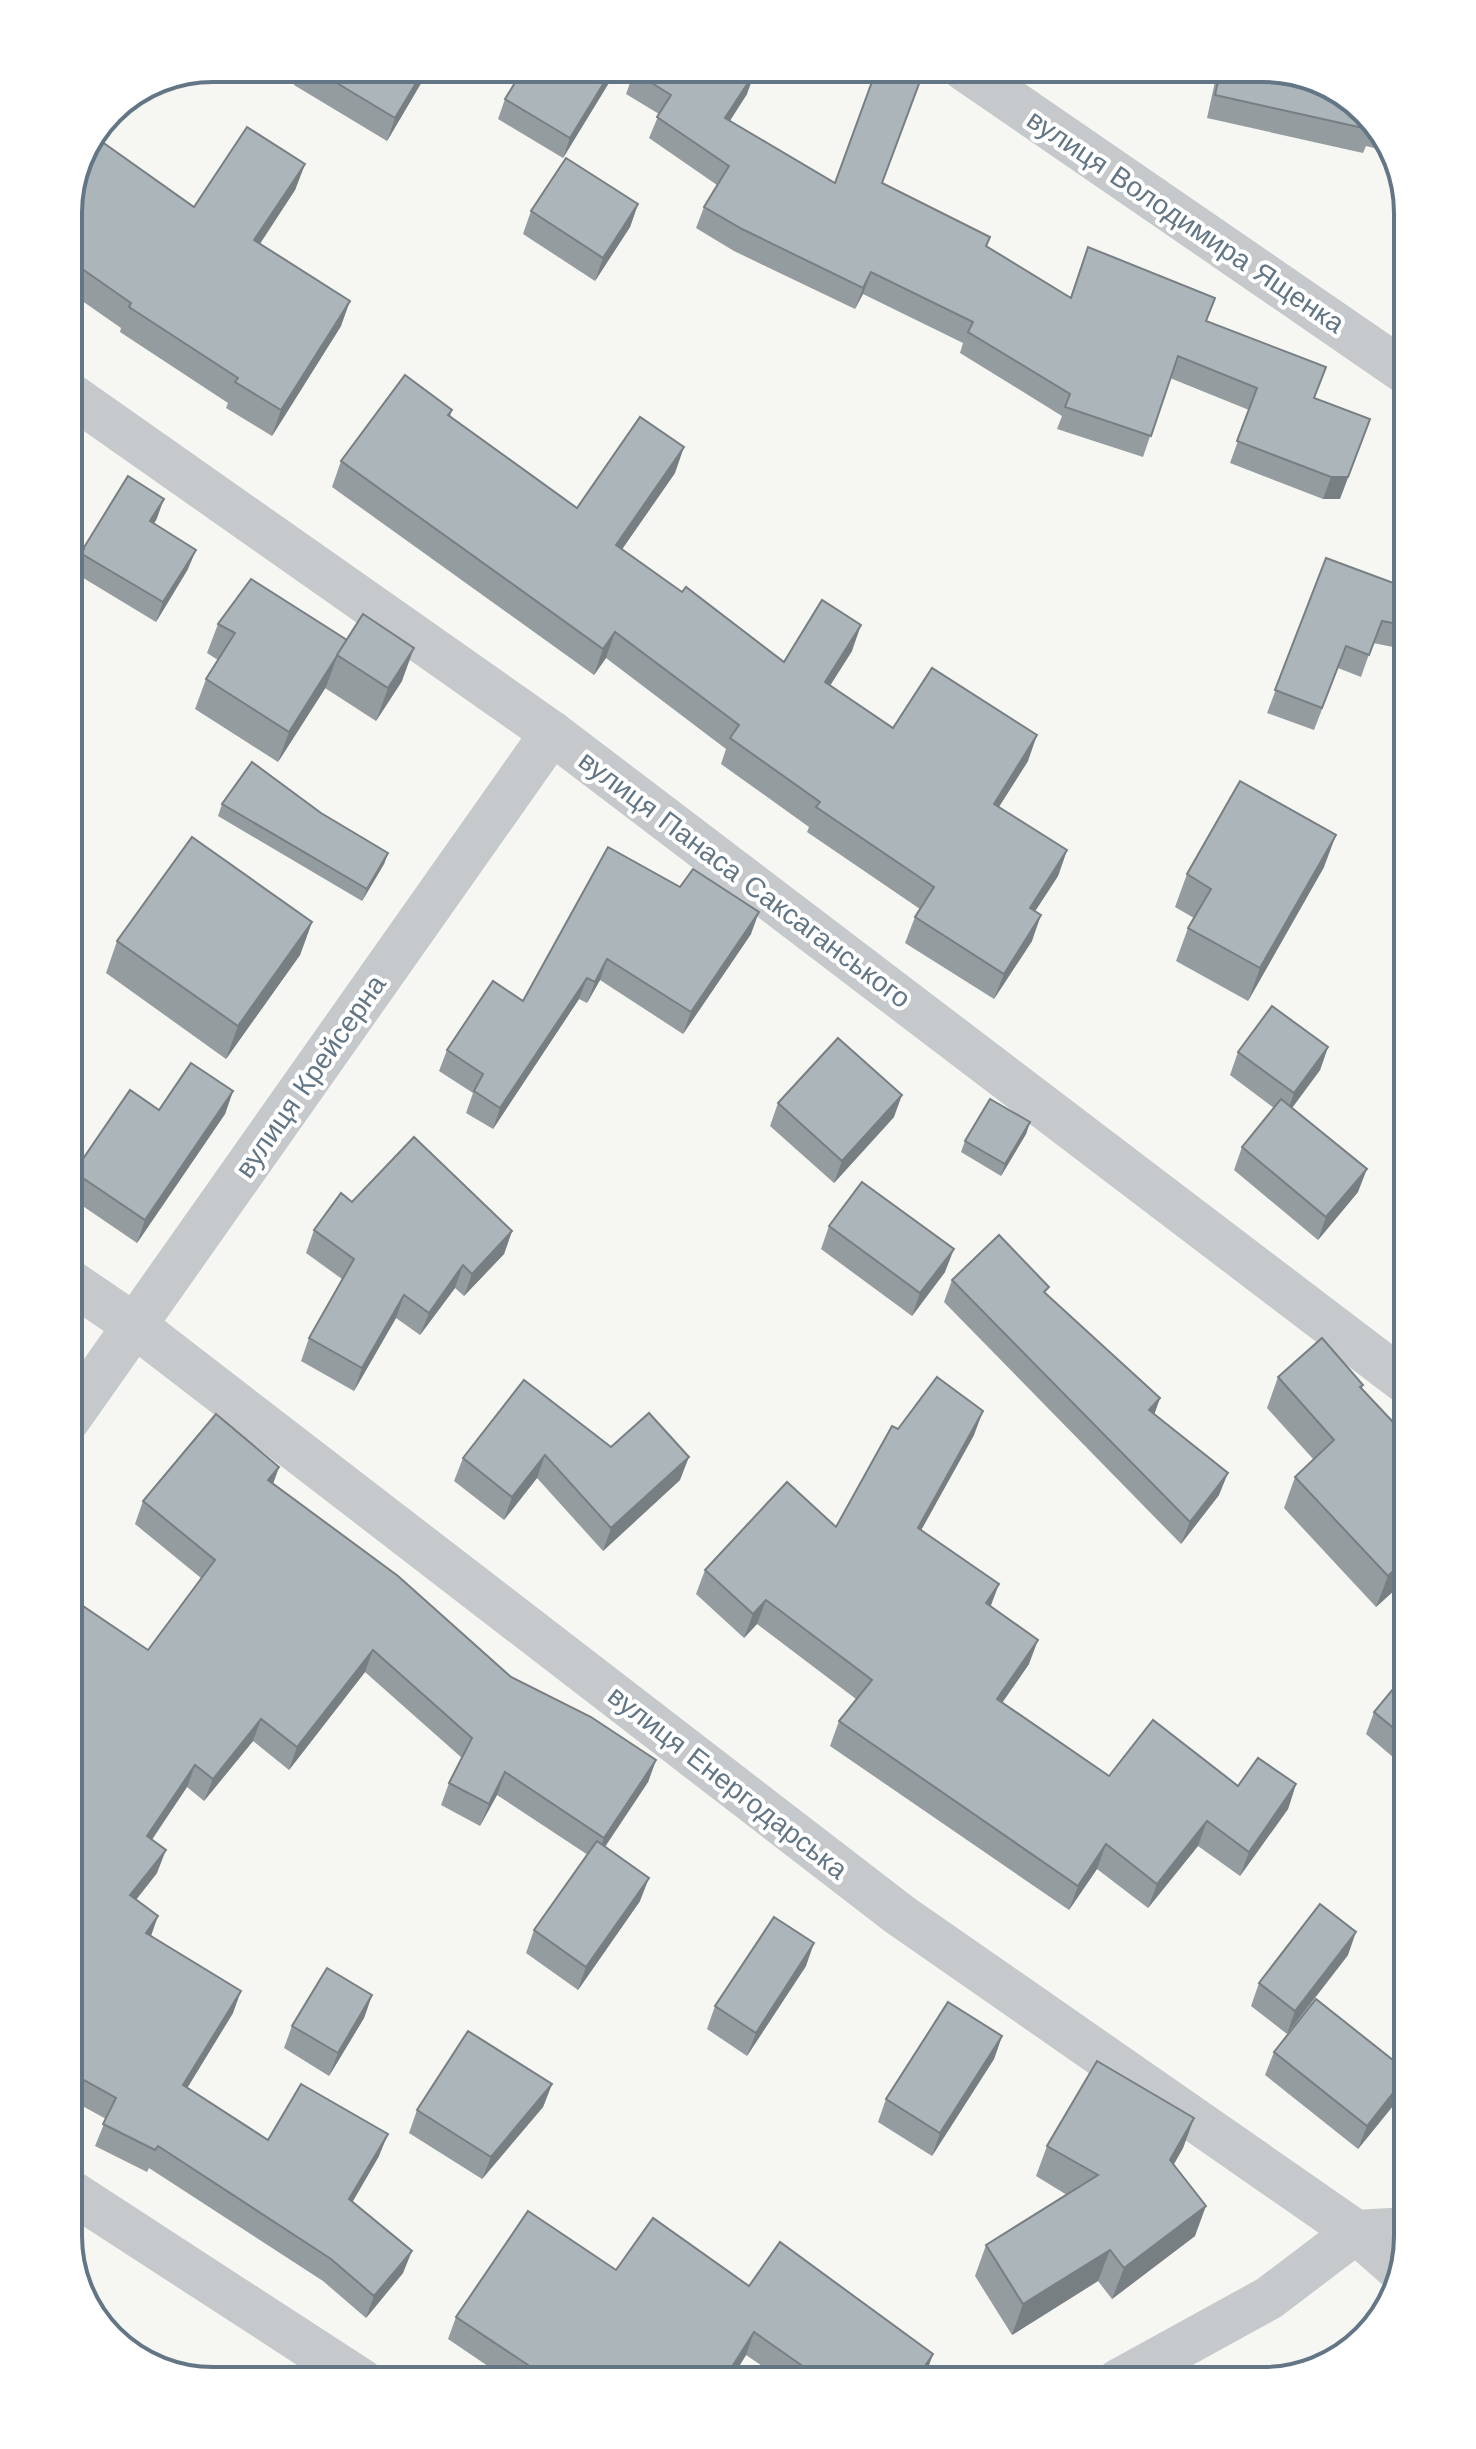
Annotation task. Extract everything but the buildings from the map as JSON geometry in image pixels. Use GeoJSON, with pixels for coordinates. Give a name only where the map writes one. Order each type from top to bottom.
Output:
{"type":"FeatureCollection","features":[{"type":"Feature","properties":{"kind":"street","name":"вулиця Володимира Ященка"},"geometry":{"type":"LineString","coordinates":[[983,82],[1394,364]]}},
{"type":"Feature","properties":{"kind":"street","name":"вулиця Панаса Саксаганського"},"geometry":{"type":"LineString","coordinates":[[82,403],[552,733],[1394,1373]]}},
{"type":"Feature","properties":{"kind":"street","name":"вулиця Крейсерна"},"geometry":{"type":"LineString","coordinates":[[82,1400],[552,733]]}},
{"type":"Feature","properties":{"kind":"street","name":"вулиця Енергодарська"},"geometry":{"type":"LineString","coordinates":[[82,1290],[134,1325],[900,1915],[1356,2232],[1391,2263]]}},
{"type":"Feature","properties":{"kind":"street"},"geometry":{"type":"LineString","coordinates":[[82,2199],[340,2367]]}},
{"type":"Feature","properties":{"kind":"street"},"geometry":{"type":"LineString","coordinates":[[1143,2367],[1269,2298],[1356,2232],[1394,2230]]}}]}
